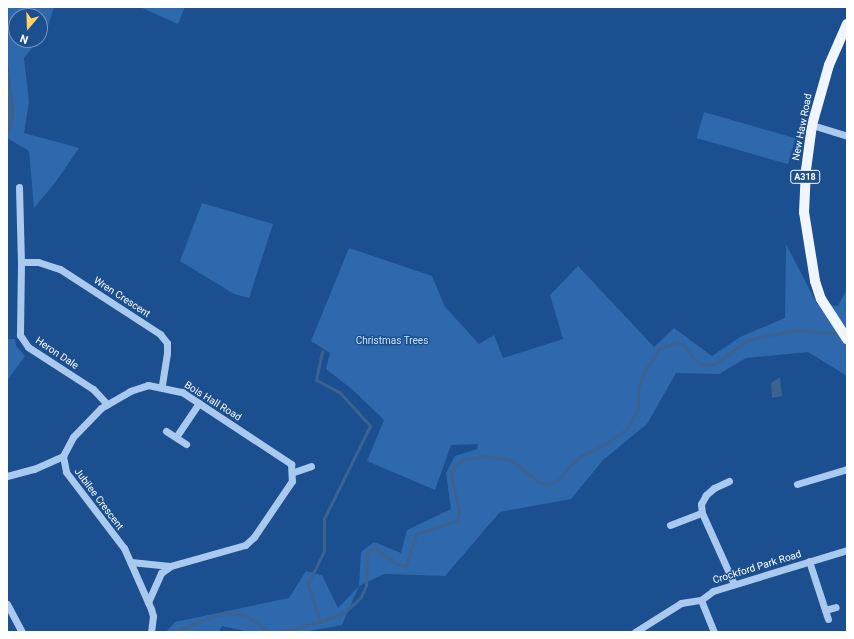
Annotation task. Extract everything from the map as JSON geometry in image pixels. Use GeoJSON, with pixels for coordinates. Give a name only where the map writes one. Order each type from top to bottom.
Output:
{"type":"FeatureCollection","features":[{"type":"Feature","properties":{"kind":"main road","name":"New Haw Road"},"geometry":{"type":"LineString","coordinates":[[847,24],[829,65],[812,126],[805,184],[808,246],[821,299],[847,339]]}},
{"type":"Feature","properties":{"kind":"street"},"geometry":{"type":"LineString","coordinates":[[812,126],[847,136]]}},
{"type":"Feature","properties":{"kind":"street","name":"Heron Dale"},"geometry":{"type":"LineString","coordinates":[[19,187],[21,262],[20,335],[22,341],[93,389],[107,404]]}},
{"type":"Feature","properties":{"kind":"street","name":"Wren Crescent"},"geometry":{"type":"LineString","coordinates":[[21,262],[38,262],[60,269],[160,334],[167,343],[162,386]]}},
{"type":"Feature","properties":{"kind":"street","name":"Bois Hall Road"},"geometry":{"type":"LineString","coordinates":[[63,456],[73,437],[107,404],[130,390],[148,385],[162,386],[182,392],[283,456],[291,464],[294,472]]}},
{"type":"Feature","properties":{"kind":"street"},"geometry":{"type":"LineString","coordinates":[[176,437],[198,403]]}},
{"type":"Feature","properties":{"kind":"street"},"geometry":{"type":"LineString","coordinates":[[166,431],[186,444]]}},
{"type":"Feature","properties":{"kind":"street"},"geometry":{"type":"LineString","coordinates":[[7,476],[34,469],[63,456]]}},
{"type":"Feature","properties":{"kind":"street","name":"Jubilee Crescent"},"geometry":{"type":"LineString","coordinates":[[63,456],[66,472],[124,548],[148,602]]}},
{"type":"Feature","properties":{"kind":"street"},"geometry":{"type":"LineString","coordinates":[[131,562],[170,566],[245,545],[254,537],[287,491],[294,472],[311,466]]}},
{"type":"Feature","properties":{"kind":"street"},"geometry":{"type":"LineString","coordinates":[[797,484],[847,469]]}},
{"type":"Feature","properties":{"kind":"street"},"geometry":{"type":"LineString","coordinates":[[729,481],[706,495],[701,504],[702,512],[734,584]]}},
{"type":"Feature","properties":{"kind":"street"},"geometry":{"type":"LineString","coordinates":[[670,525],[702,512]]}},
{"type":"Feature","properties":{"kind":"street","name":"Crockford Park Road"},"geometry":{"type":"LineString","coordinates":[[635,632],[681,603],[700,600],[713,591],[847,550]]}},
{"type":"Feature","properties":{"kind":"street"},"geometry":{"type":"LineString","coordinates":[[809,561],[828,619]]}},
{"type":"Feature","properties":{"kind":"street"},"geometry":{"type":"LineString","coordinates":[[151,632],[153,616],[148,602],[161,573],[170,566]]}},
{"type":"Feature","properties":{"kind":"street"},"geometry":{"type":"LineString","coordinates":[[700,600],[714,632]]}},
{"type":"Feature","properties":{"kind":"street"},"geometry":{"type":"LineString","coordinates":[[7,604],[22,632]]}},
{"type":"Feature","properties":{"kind":"street"},"geometry":{"type":"LineString","coordinates":[[825,610],[836,607]]}},
{"type":"Feature","properties":{"kind":"green space"},"geometry":{"type":"Polygon","coordinates":[[[7,7],[54,7],[48,26],[48,8],[8,8],[8,48],[32,48],[24,58],[29,102],[24,133],[79,148],[55,183],[34,208],[29,151],[7,138],[14,113],[7,57],[7,7]]]}},
{"type":"Feature","properties":{"kind":"green space"},"geometry":{"type":"Polygon","coordinates":[[[140,7],[185,7],[178,24],[140,7]]]}},
{"type":"Feature","properties":{"kind":"green space"},"geometry":{"type":"Polygon","coordinates":[[[704,112],[795,138],[788,164],[697,138],[704,112]]]}},
{"type":"Feature","properties":{"kind":"green space"},"geometry":{"type":"Polygon","coordinates":[[[202,203],[273,224],[249,298],[234,294],[180,261],[202,203]]]}},
{"type":"Feature","properties":{"kind":"green space","name":"Christmas Trees"},"geometry":{"type":"Polygon","coordinates":[[[786,244],[817,304],[838,306],[847,289],[847,376],[808,352],[746,358],[719,374],[676,373],[647,424],[603,460],[571,499],[500,512],[445,576],[384,574],[359,586],[361,552],[374,542],[401,553],[407,530],[451,509],[446,473],[455,456],[477,449],[478,444],[451,445],[435,490],[367,461],[384,420],[353,390],[326,369],[330,353],[311,341],[349,248],[432,276],[445,307],[479,344],[494,335],[503,358],[563,339],[550,295],[578,266],[654,347],[674,328],[712,356],[740,337],[785,318],[786,244]]]}},
{"type":"Feature","properties":{"kind":"green space"},"geometry":{"type":"Polygon","coordinates":[[[7,339],[15,339],[16,346],[25,356],[7,381],[7,339]]]}},
{"type":"Feature","properties":{"kind":"green space"},"geometry":{"type":"Polygon","coordinates":[[[306,571],[322,575],[338,608],[359,586],[342,625],[304,632],[249,632],[222,626],[219,632],[166,632],[175,622],[289,598],[306,571]]]}},
{"type":"Feature","properties":{"kind":"shaded area"},"geometry":{"type":"Polygon","coordinates":[[[7,57],[14,113],[12,130],[7,135],[7,57]]]}},
{"type":"Feature","properties":{"kind":"shaded area"},"geometry":{"type":"Polygon","coordinates":[[[780,377],[782,396],[772,398],[771,383],[780,377]]]}},
{"type":"Feature","properties":{"kind":"waterway"},"geometry":{"type":"LineString","coordinates":[[278,632],[320,622],[344,613],[361,597],[366,586],[367,552],[375,548],[397,564],[406,566],[416,534],[457,521],[459,511],[451,473],[456,465],[464,459],[483,456],[511,460],[539,482],[548,484],[559,480],[568,467],[581,456],[604,445],[628,428],[638,408],[638,391],[643,374],[659,349],[677,342],[682,344],[700,364],[713,365],[749,340],[769,335],[796,330],[841,334]]}},
{"type":"Feature","properties":{"kind":"waterway"},"geometry":{"type":"LineString","coordinates":[[320,622],[308,584],[324,551],[324,519],[370,426],[340,393],[316,380],[322,352]]}},
{"type":"Feature","properties":{"kind":"waterway"},"geometry":{"type":"LineString","coordinates":[[172,632],[217,615],[232,613],[247,616],[270,632]]}}]}
